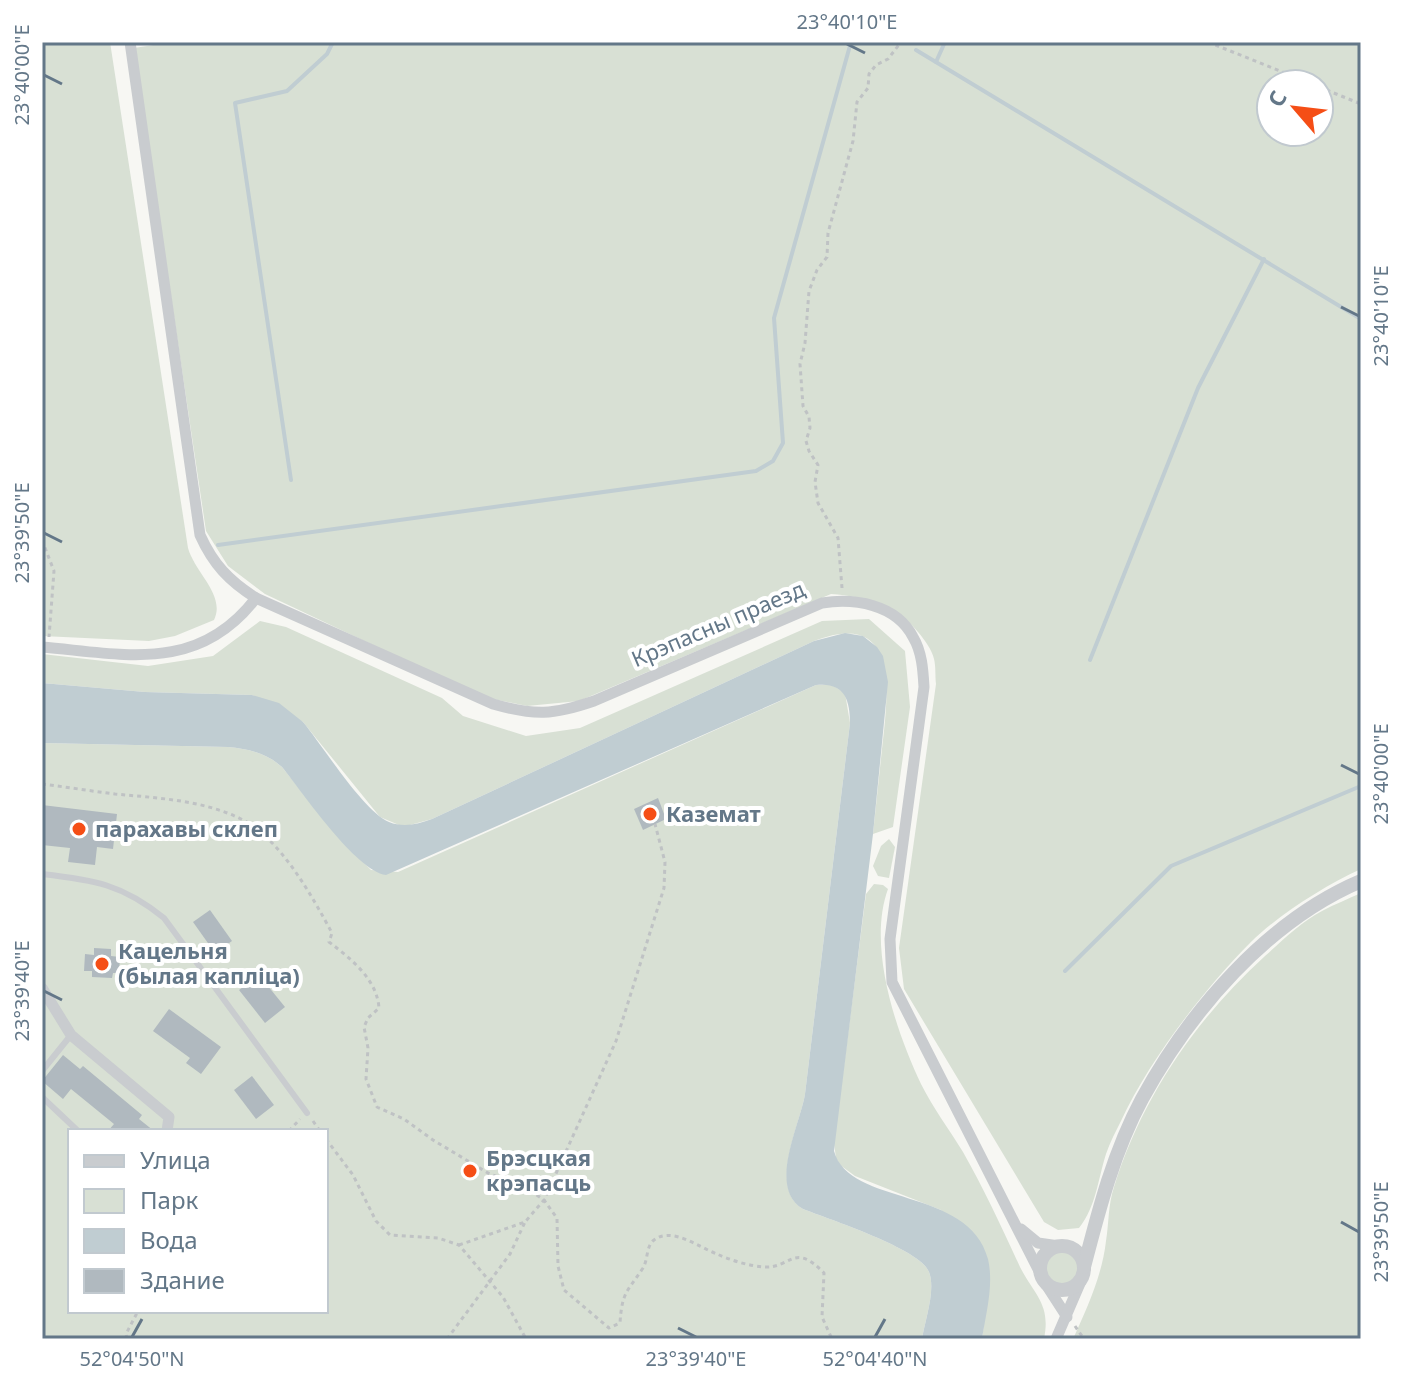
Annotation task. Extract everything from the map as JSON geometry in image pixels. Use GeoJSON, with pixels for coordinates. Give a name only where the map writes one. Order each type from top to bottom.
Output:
{"type":"FeatureCollection","features":[{"type":"Feature","properties":{"kind":"street","name":"Крэпасны праезд"},"geometry":{"type":"LineString","coordinates":[[130,42],[200,535],[223,573],[256,598],[493,704],[525,713],[562,712],[594,701],[822,603],[843,600],[874,606],[894,617],[912,633],[922,661],[924,687],[890,939],[892,982],[1012,1220],[1067,1317]]}},
{"type":"Feature","properties":{"kind":"street"},"geometry":{"type":"LineString","coordinates":[[45,647],[145,657],[187,648],[218,635],[242,616],[256,598]]}},
{"type":"Feature","properties":{"kind":"street"},"geometry":{"type":"LineString","coordinates":[[1056,1339],[1082,1274],[1116,1158],[1141,1100],[1167,1058],[1235,973],[1274,936],[1320,902],[1361,881]]}},
{"type":"Feature","properties":{"kind":"street"},"geometry":{"type":"LineString","coordinates":[[42,988],[71,1035],[169,1117],[167,1129]]}},
{"type":"Feature","properties":{"kind":"street"},"geometry":{"type":"LineString","coordinates":[[1012,1220],[1038,1243],[1059,1246],[1073,1249],[1078,1253],[1082,1274],[1076,1286],[1063,1291],[1056,1290],[1043,1279],[1040,1267],[1045,1254],[1059,1246],[1085,1232],[1097,1216]]}},
{"type":"Feature","properties":{"kind":"lane"},"geometry":{"type":"LineString","coordinates":[[42,874],[81,878],[116,887],[142,900],[164,918],[307,1113]]}},
{"type":"Feature","properties":{"kind":"lane"},"geometry":{"type":"LineString","coordinates":[[42,1071],[71,1035]]}},
{"type":"Feature","properties":{"kind":"lane"},"geometry":{"type":"LineString","coordinates":[[42,1097],[76,1129]]}},
{"type":"Feature","properties":{"kind":"path"},"geometry":{"type":"LineString","coordinates":[[843,600],[838,538],[818,503],[815,482],[818,465],[806,441],[810,428],[803,406],[800,364],[809,291],[817,270],[827,257],[828,233],[853,141],[857,102],[868,88],[869,74],[876,65],[888,59],[901,42]]}},
{"type":"Feature","properties":{"kind":"path"},"geometry":{"type":"LineString","coordinates":[[1208,42],[1272,68]]}},
{"type":"Feature","properties":{"kind":"path"},"geometry":{"type":"LineString","coordinates":[[1335,93],[1361,104]]}},
{"type":"Feature","properties":{"kind":"path"},"geometry":{"type":"LineString","coordinates":[[42,540],[54,571],[52,615],[45,647]]}},
{"type":"Feature","properties":{"kind":"path"},"geometry":{"type":"LineString","coordinates":[[42,784],[168,798],[243,819],[266,837],[315,901],[332,933],[329,942],[361,968],[378,998],[379,1008],[368,1018],[364,1027],[368,1048],[366,1079],[377,1107],[404,1119],[488,1173],[526,1188],[544,1200],[557,1218],[558,1266],[564,1290],[609,1328],[620,1323],[621,1300],[645,1266],[650,1246],[654,1240],[667,1235],[695,1243],[714,1254],[766,1268],[798,1257],[813,1262],[824,1273],[822,1317],[832,1339]]}},
{"type":"Feature","properties":{"kind":"path"},"geometry":{"type":"LineString","coordinates":[[447,1339],[510,1254],[525,1222],[544,1200],[616,1041],[664,888],[665,862],[655,824]]}},
{"type":"Feature","properties":{"kind":"path"},"geometry":{"type":"LineString","coordinates":[[291,1129],[307,1113]]}},
{"type":"Feature","properties":{"kind":"path"},"geometry":{"type":"LineString","coordinates":[[328,1142],[353,1175],[376,1221],[390,1235],[438,1238],[459,1245],[503,1297],[526,1339]]}},
{"type":"Feature","properties":{"kind":"path"},"geometry":{"type":"LineString","coordinates":[[459,1245],[525,1222]]}},
{"type":"Feature","properties":{"kind":"path"},"geometry":{"type":"LineString","coordinates":[[127,1339],[126,1334],[137,1313]]}},
{"type":"Feature","properties":{"kind":"green space"},"geometry":{"type":"Polygon","coordinates":[[[42,42],[110,42],[188,548],[213,593],[217,611],[214,620],[175,636],[149,641],[42,636],[42,42]]]}},
{"type":"Feature","properties":{"kind":"green space"},"geometry":{"type":"Polygon","coordinates":[[[173,42],[1361,42],[1361,869],[1274,922],[1232,961],[1196,1004],[1132,1098],[1109,1145],[1093,1202],[1079,1228],[1058,1230],[1044,1222],[904,989],[899,948],[936,684],[935,662],[930,648],[899,614],[879,603],[831,594],[579,701],[527,706],[483,697],[265,594],[228,566],[206,531],[134,48],[173,42]]]}},
{"type":"Feature","properties":{"kind":"green space"},"geometry":{"type":"Polygon","coordinates":[[[869,619],[905,651],[910,707],[893,827],[873,834],[886,682],[883,662],[875,646],[862,636],[842,634],[814,641],[432,819],[410,825],[399,825],[380,817],[303,722],[252,695],[145,692],[42,683],[42,654],[148,666],[213,656],[260,621],[286,627],[442,698],[463,716],[526,736],[580,728],[822,621],[869,619]]]}},
{"type":"Feature","properties":{"kind":"green space"},"geometry":{"type":"Polygon","coordinates":[[[816,685],[832,685],[845,693],[850,723],[805,1094],[789,1155],[788,1187],[793,1199],[803,1209],[892,1245],[922,1263],[929,1272],[931,1287],[922,1339],[42,1339],[42,743],[228,747],[257,752],[282,767],[333,831],[371,870],[398,872],[816,685]]]}},
{"type":"Feature","properties":{"kind":"green space"},"geometry":{"type":"Polygon","coordinates":[[[889,839],[895,847],[889,878],[878,876],[873,866],[881,846],[889,839]]]}},
{"type":"Feature","properties":{"kind":"green space"},"geometry":{"type":"Polygon","coordinates":[[[874,884],[888,889],[882,912],[883,962],[902,1039],[926,1093],[971,1166],[1040,1301],[1045,1317],[1044,1339],[982,1339],[990,1276],[941,1210],[855,1176],[836,1158],[834,1143],[866,894],[874,884]]]}},
{"type":"Feature","properties":{"kind":"green space"},"geometry":{"type":"Polygon","coordinates":[[[1361,893],[1361,1339],[1073,1339],[1101,1267],[1112,1194],[1126,1154],[1174,1061],[1240,980],[1299,926],[1314,915],[1361,893]]]}},
{"type":"Feature","properties":{"kind":"green space"},"geometry":{"type":"Polygon","coordinates":[[[1062,1249],[1075,1255],[1081,1268],[1075,1281],[1062,1287],[1049,1281],[1043,1268],[1049,1255],[1062,1249]]]}},
{"type":"Feature","properties":{"kind":"water"},"geometry":{"type":"Polygon","coordinates":[[[845,633],[863,636],[877,647],[883,656],[888,682],[873,834],[834,1151],[844,1169],[862,1181],[958,1219],[977,1236],[988,1259],[990,1279],[982,1339],[922,1339],[931,1279],[922,1263],[892,1245],[803,1209],[787,1187],[789,1155],[805,1094],[850,723],[847,700],[839,689],[816,685],[386,875],[374,870],[345,846],[282,767],[257,752],[228,747],[42,743],[42,683],[145,692],[252,695],[279,703],[303,722],[356,792],[379,816],[395,824],[411,825],[432,819],[814,641],[845,633]]]}},
{"type":"Feature","properties":{"kind":"building","name":"Каземат"},"geometry":{"type":"Polygon","coordinates":[[[658,798],[666,819],[643,830],[634,809],[658,798]]]}},
{"type":"Feature","properties":{"kind":"building","name":"парахавы склеп"},"geometry":{"type":"Polygon","coordinates":[[[42,805],[117,814],[113,849],[97,847],[95,865],[68,862],[70,848],[42,845],[42,805]]]}},
{"type":"Feature","properties":{"kind":"building"},"geometry":{"type":"Polygon","coordinates":[[[210,910],[232,941],[215,953],[193,922],[210,910]]]}},
{"type":"Feature","properties":{"kind":"building","name":"Кацельня (былая капліца)"},"geometry":{"type":"Polygon","coordinates":[[[94,948],[111,949],[111,956],[120,957],[119,973],[113,973],[112,978],[92,977],[92,971],[84,971],[85,954],[94,955],[94,948]]]}},
{"type":"Feature","properties":{"kind":"building"},"geometry":{"type":"Polygon","coordinates":[[[259,975],[285,1007],[265,1023],[239,990],[259,975]]]}},
{"type":"Feature","properties":{"kind":"building"},"geometry":{"type":"Polygon","coordinates":[[[169,1009],[221,1047],[201,1074],[186,1063],[190,1058],[153,1031],[169,1009]]]}},
{"type":"Feature","properties":{"kind":"building"},"geometry":{"type":"Polygon","coordinates":[[[63,1055],[80,1069],[83,1066],[142,1115],[139,1119],[152,1129],[110,1129],[114,1124],[71,1089],[63,1099],[42,1081],[63,1055]]]}},
{"type":"Feature","properties":{"kind":"building"},"geometry":{"type":"Polygon","coordinates":[[[252,1076],[274,1105],[256,1119],[234,1090],[252,1076]]]}},
{"type":"Feature","properties":{"kind":"waterway"},"geometry":{"type":"LineString","coordinates":[[291,480],[235,103],[287,91],[327,54],[333,42]]}},
{"type":"Feature","properties":{"kind":"waterway"},"geometry":{"type":"LineString","coordinates":[[218,545],[756,471],[773,461],[783,443],[774,318],[851,42]]}},
{"type":"Feature","properties":{"kind":"waterway"},"geometry":{"type":"LineString","coordinates":[[936,62],[945,42]]}},
{"type":"Feature","properties":{"kind":"waterway"},"geometry":{"type":"LineString","coordinates":[[916,50],[1361,319]]}},
{"type":"Feature","properties":{"kind":"waterway"},"geometry":{"type":"LineString","coordinates":[[1090,660],[1198,388],[1264,259]]}},
{"type":"Feature","properties":{"kind":"waterway"},"geometry":{"type":"LineString","coordinates":[[1065,971],[1171,866],[1361,786]]}},
{"type":"Feature","properties":{"kind":"place","name":"Каземат"},"geometry":{"type":"Point","coordinates":[650,814]}},
{"type":"Feature","properties":{"kind":"place","name":"парахавы склеп"},"geometry":{"type":"Point","coordinates":[79,829]}},
{"type":"Feature","properties":{"kind":"place","name":"Кацельня (былая капліца)"},"geometry":{"type":"Point","coordinates":[102,964]}},
{"type":"Feature","properties":{"kind":"place","name":"Брэсцкая крэпасць"},"geometry":{"type":"Point","coordinates":[470,1171]}}]}
